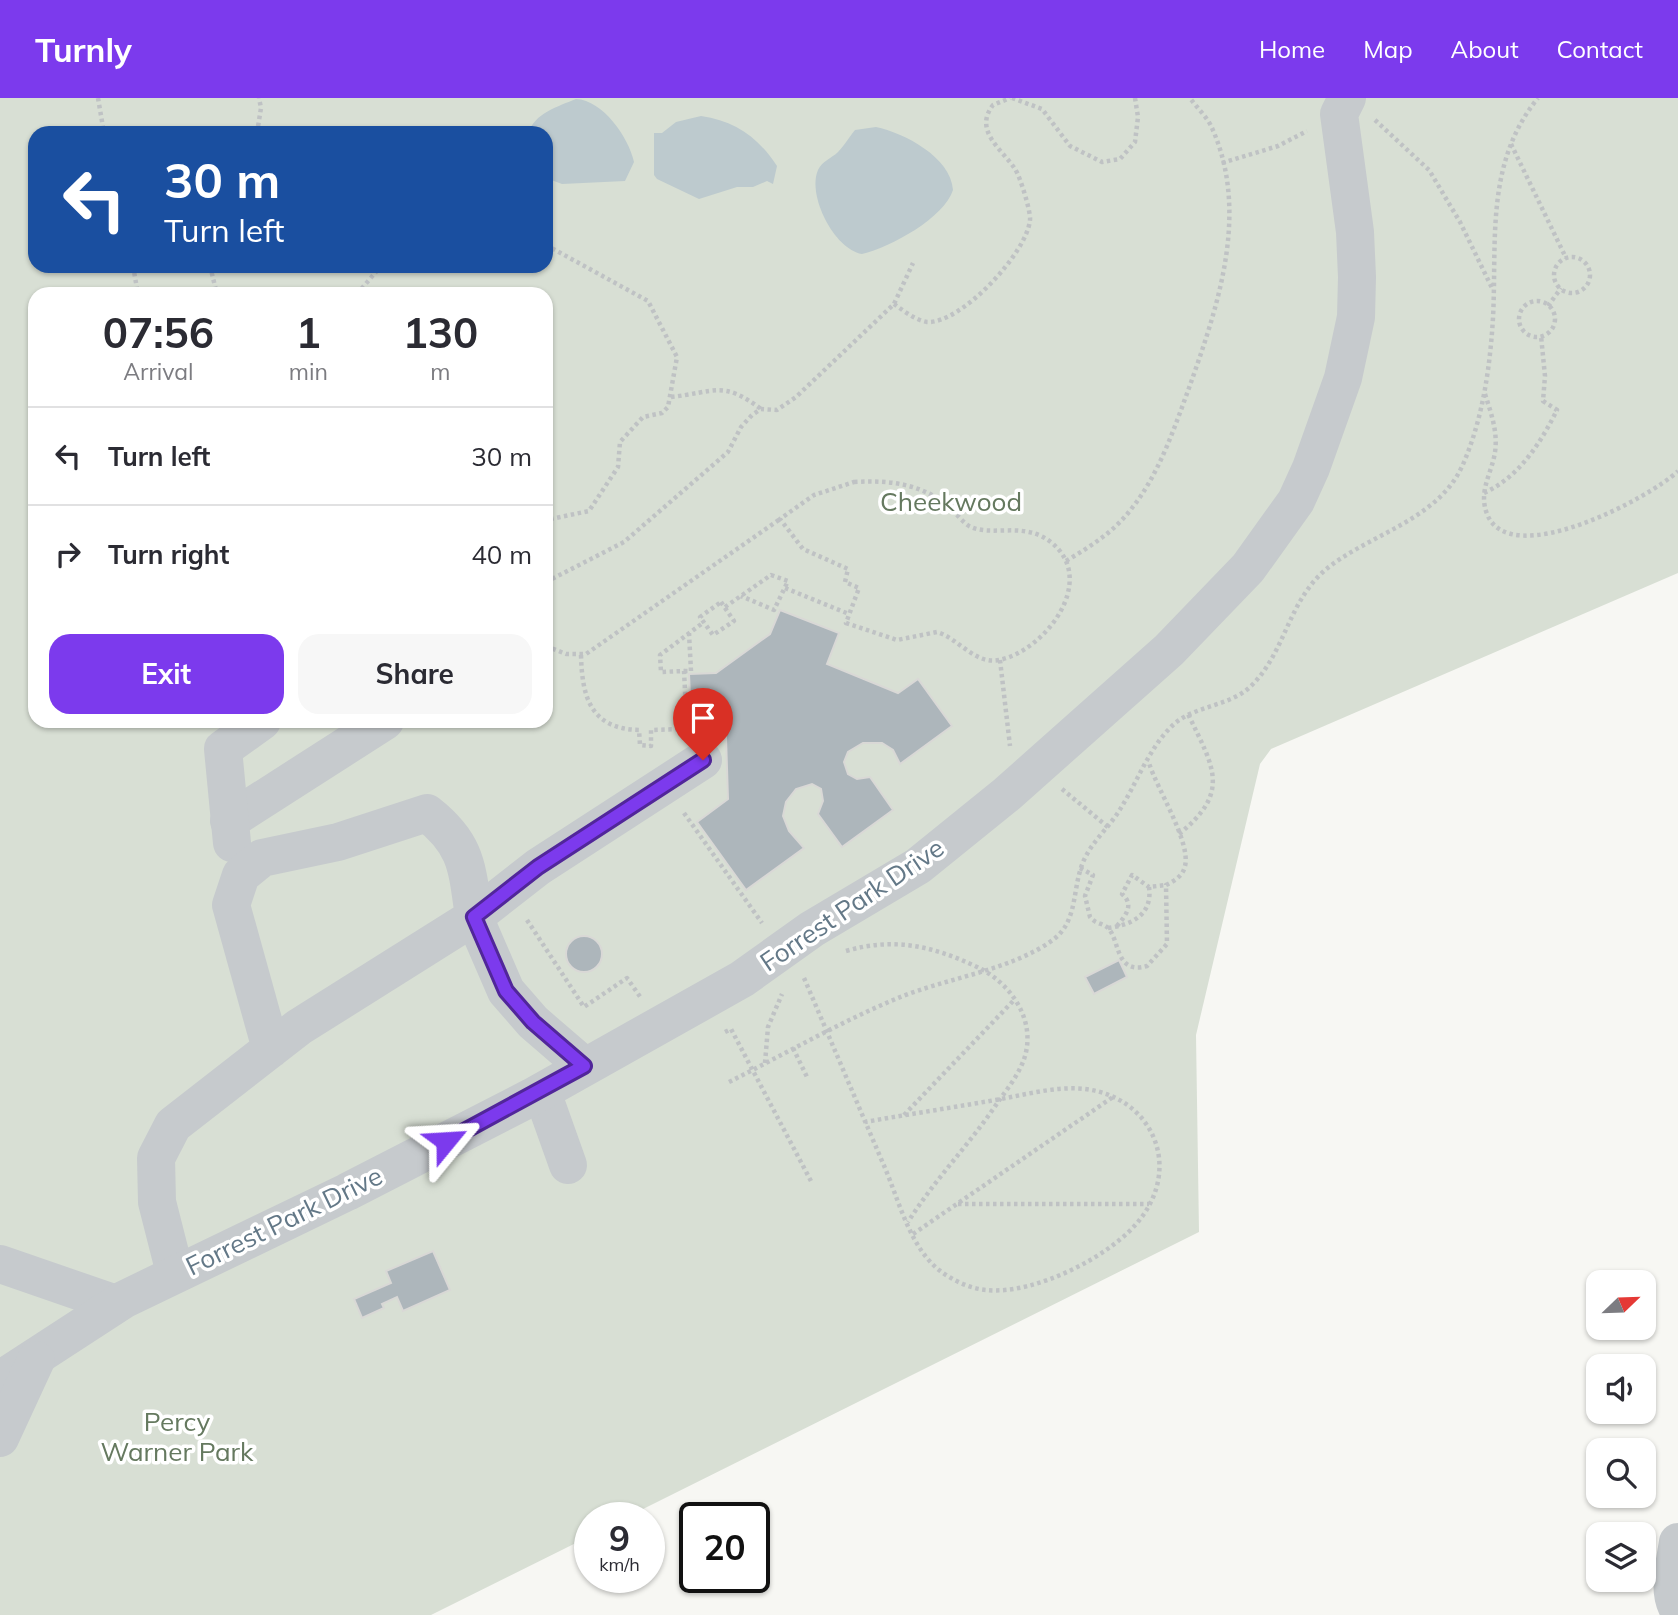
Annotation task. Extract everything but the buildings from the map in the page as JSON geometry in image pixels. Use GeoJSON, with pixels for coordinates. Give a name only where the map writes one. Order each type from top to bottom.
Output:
{"type":"FeatureCollection","features":[{"type":"Feature","properties":{"kind":"lane","name":"Forrest Park Drive"},"geometry":{"type":"LineString","coordinates":[[0,1380],[36,1360],[116,1304],[175,1273],[336,1198],[542,1092],[584,1066],[702,1003],[812,929],[892,884],[1007,794],[1169,650],[1223,596],[1276,532],[1296,501],[1330,419],[1343,378],[1356,317],[1355,232],[1340,103]]}},
{"type":"Feature","properties":{"kind":"lane"},"geometry":{"type":"LineString","coordinates":[[238,883],[223,749],[252,728]]}},
{"type":"Feature","properties":{"kind":"lane"},"geometry":{"type":"LineString","coordinates":[[229,821],[374,728]]}},
{"type":"Feature","properties":{"kind":"lane"},"geometry":{"type":"LineString","coordinates":[[175,1273],[157,1202],[156,1158],[173,1125],[299,1027],[474,917],[538,867],[686,761]]}},
{"type":"Feature","properties":{"kind":"lane"},"geometry":{"type":"LineString","coordinates":[[271,1049],[231,905],[242,875],[262,858],[338,842],[427,813],[449,830],[465,860],[474,917],[506,991],[533,1022],[584,1066]]}},
{"type":"Feature","properties":{"kind":"lane"},"geometry":{"type":"LineString","coordinates":[[542,1092],[568,1165]]}},
{"type":"Feature","properties":{"kind":"lane"},"geometry":{"type":"LineString","coordinates":[[0,1264],[116,1304]]}},
{"type":"Feature","properties":{"kind":"lane"},"geometry":{"type":"LineString","coordinates":[[0,1438],[36,1360]]}},
{"type":"Feature","properties":{"kind":"lane"},"geometry":{"type":"LineString","coordinates":[[1678,1542],[1672,1586],[1673,1601],[1678,1609]]}},
{"type":"Feature","properties":{"kind":"path"},"geometry":{"type":"LineString","coordinates":[[98,98],[103,126]]}},
{"type":"Feature","properties":{"kind":"path"},"geometry":{"type":"LineString","coordinates":[[258,126],[261,107],[259,98]]}},
{"type":"Feature","properties":{"kind":"path"},"geometry":{"type":"LineString","coordinates":[[894,304],[920,320],[942,319],[966,305],[1011,261],[1029,227],[1030,214],[1017,171],[994,146],[986,122],[993,105],[1011,98],[1042,109],[1070,146],[1102,162],[1120,159],[1135,142],[1138,117],[1135,98]]}},
{"type":"Feature","properties":{"kind":"path"},"geometry":{"type":"LineString","coordinates":[[1066,562],[1105,536],[1132,508],[1153,475],[1177,421],[1217,302],[1227,257],[1229,219],[1222,163],[1211,126],[1190,98]]}},
{"type":"Feature","properties":{"kind":"path"},"geometry":{"type":"LineString","coordinates":[[729,1082],[826,1031],[901,997],[1038,949],[1065,929],[1080,868],[1169,728],[1188,715],[1236,697],[1249,688],[1275,658],[1294,607],[1319,576],[1348,553],[1412,518],[1448,488],[1465,460],[1485,393],[1493,291],[1495,205],[1511,143],[1520,121],[1538,98]]}},
{"type":"Feature","properties":{"kind":"path"},"geometry":{"type":"LineString","coordinates":[[1222,163],[1278,146],[1340,103],[1359,106],[1421,161],[1444,192],[1493,291]]}},
{"type":"Feature","properties":{"kind":"path"},"geometry":{"type":"LineString","coordinates":[[1511,143],[1566,258]]}},
{"type":"Feature","properties":{"kind":"path"},"geometry":{"type":"LineString","coordinates":[[553,249],[648,301],[677,357],[671,397],[666,411],[643,417],[620,442],[618,467],[589,511],[553,519]]}},
{"type":"Feature","properties":{"kind":"path"},"geometry":{"type":"LineString","coordinates":[[1576,257],[1588,267],[1589,278],[1578,291],[1561,288],[1556,282],[1555,272],[1560,261],[1566,258],[1576,257]]}},
{"type":"Feature","properties":{"kind":"path"},"geometry":{"type":"LineString","coordinates":[[671,397],[736,391],[761,409],[777,410],[796,397],[894,304],[913,263]]}},
{"type":"Feature","properties":{"kind":"path"},"geometry":{"type":"LineString","coordinates":[[363,287],[375,273]]}},
{"type":"Feature","properties":{"kind":"path"},"geometry":{"type":"LineString","coordinates":[[1548,306],[1561,288]]}},
{"type":"Feature","properties":{"kind":"path"},"geometry":{"type":"LineString","coordinates":[[1542,302],[1553,312],[1554,324],[1550,331],[1541,337],[1524,331],[1520,315],[1529,303],[1542,302]]}},
{"type":"Feature","properties":{"kind":"path"},"geometry":{"type":"LineString","coordinates":[[1484,494],[1506,482],[1517,471],[1545,433],[1557,410],[1543,401],[1545,368],[1541,337]]}},
{"type":"Feature","properties":{"kind":"path"},"geometry":{"type":"LineString","coordinates":[[1485,393],[1496,438],[1484,494],[1485,510],[1494,524],[1518,534],[1536,534],[1584,523],[1616,511],[1653,491],[1678,471]]}},
{"type":"Feature","properties":{"kind":"path"},"geometry":{"type":"LineString","coordinates":[[553,579],[602,556],[645,526],[728,452],[741,427],[761,409]]}},
{"type":"Feature","properties":{"kind":"path"},"geometry":{"type":"LineString","coordinates":[[553,649],[566,654],[581,655],[598,646],[802,502],[854,482],[895,482],[935,497],[970,526],[1020,530],[1042,537],[1055,546],[1066,562],[1067,598],[1056,621],[1040,638],[1000,660],[979,657],[937,632],[889,639],[846,623],[859,588],[845,582],[848,569],[803,549],[780,519]]}},
{"type":"Feature","properties":{"kind":"path"},"geometry":{"type":"LineString","coordinates":[[725,607],[771,575],[788,581],[774,611],[741,596]]}},
{"type":"Feature","properties":{"kind":"path"},"geometry":{"type":"LineString","coordinates":[[785,588],[849,614]]}},
{"type":"Feature","properties":{"kind":"path"},"geometry":{"type":"LineString","coordinates":[[721,602],[725,607],[734,621],[713,635],[700,617],[721,602]]}},
{"type":"Feature","properties":{"kind":"path"},"geometry":{"type":"LineString","coordinates":[[689,633],[691,671],[661,672],[660,655],[689,633],[704,622]]}},
{"type":"Feature","properties":{"kind":"path"},"geometry":{"type":"LineString","coordinates":[[581,655],[583,690],[592,710],[602,719],[629,730],[639,730],[640,745],[651,746],[651,730],[686,761],[764,927]]}},
{"type":"Feature","properties":{"kind":"path"},"geometry":{"type":"LineString","coordinates":[[1000,660],[1010,749]]}},
{"type":"Feature","properties":{"kind":"path"},"geometry":{"type":"LineString","coordinates":[[684,671],[686,761]]}},
{"type":"Feature","properties":{"kind":"path"},"geometry":{"type":"LineString","coordinates":[[1179,834],[1206,809],[1214,785],[1211,767],[1188,715]]}},
{"type":"Feature","properties":{"kind":"path"},"geometry":{"type":"LineString","coordinates":[[1116,927],[1128,911],[1128,901],[1122,894],[1132,874],[1149,887],[1166,885],[1181,874],[1185,867],[1185,852],[1179,834],[1148,762]]}},
{"type":"Feature","properties":{"kind":"path"},"geometry":{"type":"LineString","coordinates":[[1080,868],[1093,875],[1085,896],[1087,913],[1093,921],[1108,928],[1133,923],[1142,914],[1149,900],[1149,887]]}},
{"type":"Feature","properties":{"kind":"path"},"geometry":{"type":"LineString","coordinates":[[1108,928],[1125,961],[1140,968],[1152,963],[1164,949],[1168,939],[1166,885]]}},
{"type":"Feature","properties":{"kind":"path"},"geometry":{"type":"LineString","coordinates":[[521,911],[584,1007],[627,978],[647,1007]]}},
{"type":"Feature","properties":{"kind":"path"},"geometry":{"type":"LineString","coordinates":[[835,955],[863,946],[908,944],[941,951],[984,970],[1015,999],[1023,1015],[1028,1037],[1025,1057],[1000,1099],[927,1192],[908,1222]]}},
{"type":"Feature","properties":{"kind":"path"},"geometry":{"type":"LineString","coordinates":[[810,969],[800,974],[913,1234],[924,1254],[946,1275],[977,1289],[999,1290],[1044,1281],[1087,1261],[1127,1233],[1150,1204],[1158,1172],[1156,1139],[1140,1115],[1114,1096],[1084,1089],[1066,1088],[865,1122]]}},
{"type":"Feature","properties":{"kind":"path"},"geometry":{"type":"LineString","coordinates":[[765,1063],[768,1027],[782,993]]}},
{"type":"Feature","properties":{"kind":"path"},"geometry":{"type":"LineString","coordinates":[[904,1115],[1015,999]]}},
{"type":"Feature","properties":{"kind":"path"},"geometry":{"type":"LineString","coordinates":[[702,1003],[719,1034],[731,1029],[812,1183]]}},
{"type":"Feature","properties":{"kind":"path"},"geometry":{"type":"LineString","coordinates":[[793,1048],[807,1077]]}},
{"type":"Feature","properties":{"kind":"path"},"geometry":{"type":"LineString","coordinates":[[913,1234],[1114,1096]]}},
{"type":"Feature","properties":{"kind":"path"},"geometry":{"type":"LineString","coordinates":[[957,1204],[1150,1204]]}},
{"type":"Feature","properties":{"kind":"green space","name":"Cheekwood"},"geometry":{"type":"Polygon","coordinates":[[[0,98],[1678,98],[1678,573],[1271,749],[1260,764],[1196,1035],[1199,1232],[657,1502],[574,1502],[574,1544],[431,1615],[0,1615],[0,98]]]}},
{"type":"Feature","properties":{"kind":"shaded area"},"geometry":{"type":"Polygon","coordinates":[[[576,99],[586,101],[605,113],[627,142],[634,162],[625,181],[562,184],[553,181],[553,126],[531,126],[548,112],[576,99]]]}},
{"type":"Feature","properties":{"kind":"shaded area"},"geometry":{"type":"Polygon","coordinates":[[[701,116],[735,126],[754,139],[777,166],[773,184],[767,181],[753,187],[737,187],[699,199],[657,179],[654,175],[654,133],[662,133],[676,122],[701,116]]]}},
{"type":"Feature","properties":{"kind":"shaded area"},"geometry":{"type":"Polygon","coordinates":[[[876,127],[912,141],[935,157],[950,178],[953,190],[948,201],[928,221],[887,245],[862,254],[852,250],[833,232],[820,206],[816,181],[820,167],[838,152],[855,130],[876,127]]]}},
{"type":"Feature","properties":{"kind":"route"},"geometry":{"type":"LineString","coordinates":[[446,1141],[532,1097],[584,1066],[533,1022],[506,991],[474,917],[538,867],[703,760]]}},
{"type":"Feature","properties":{"kind":"park label","name":"Percy Warner Park"},"geometry":{"type":"Point","coordinates":[177,1437]}}]}
